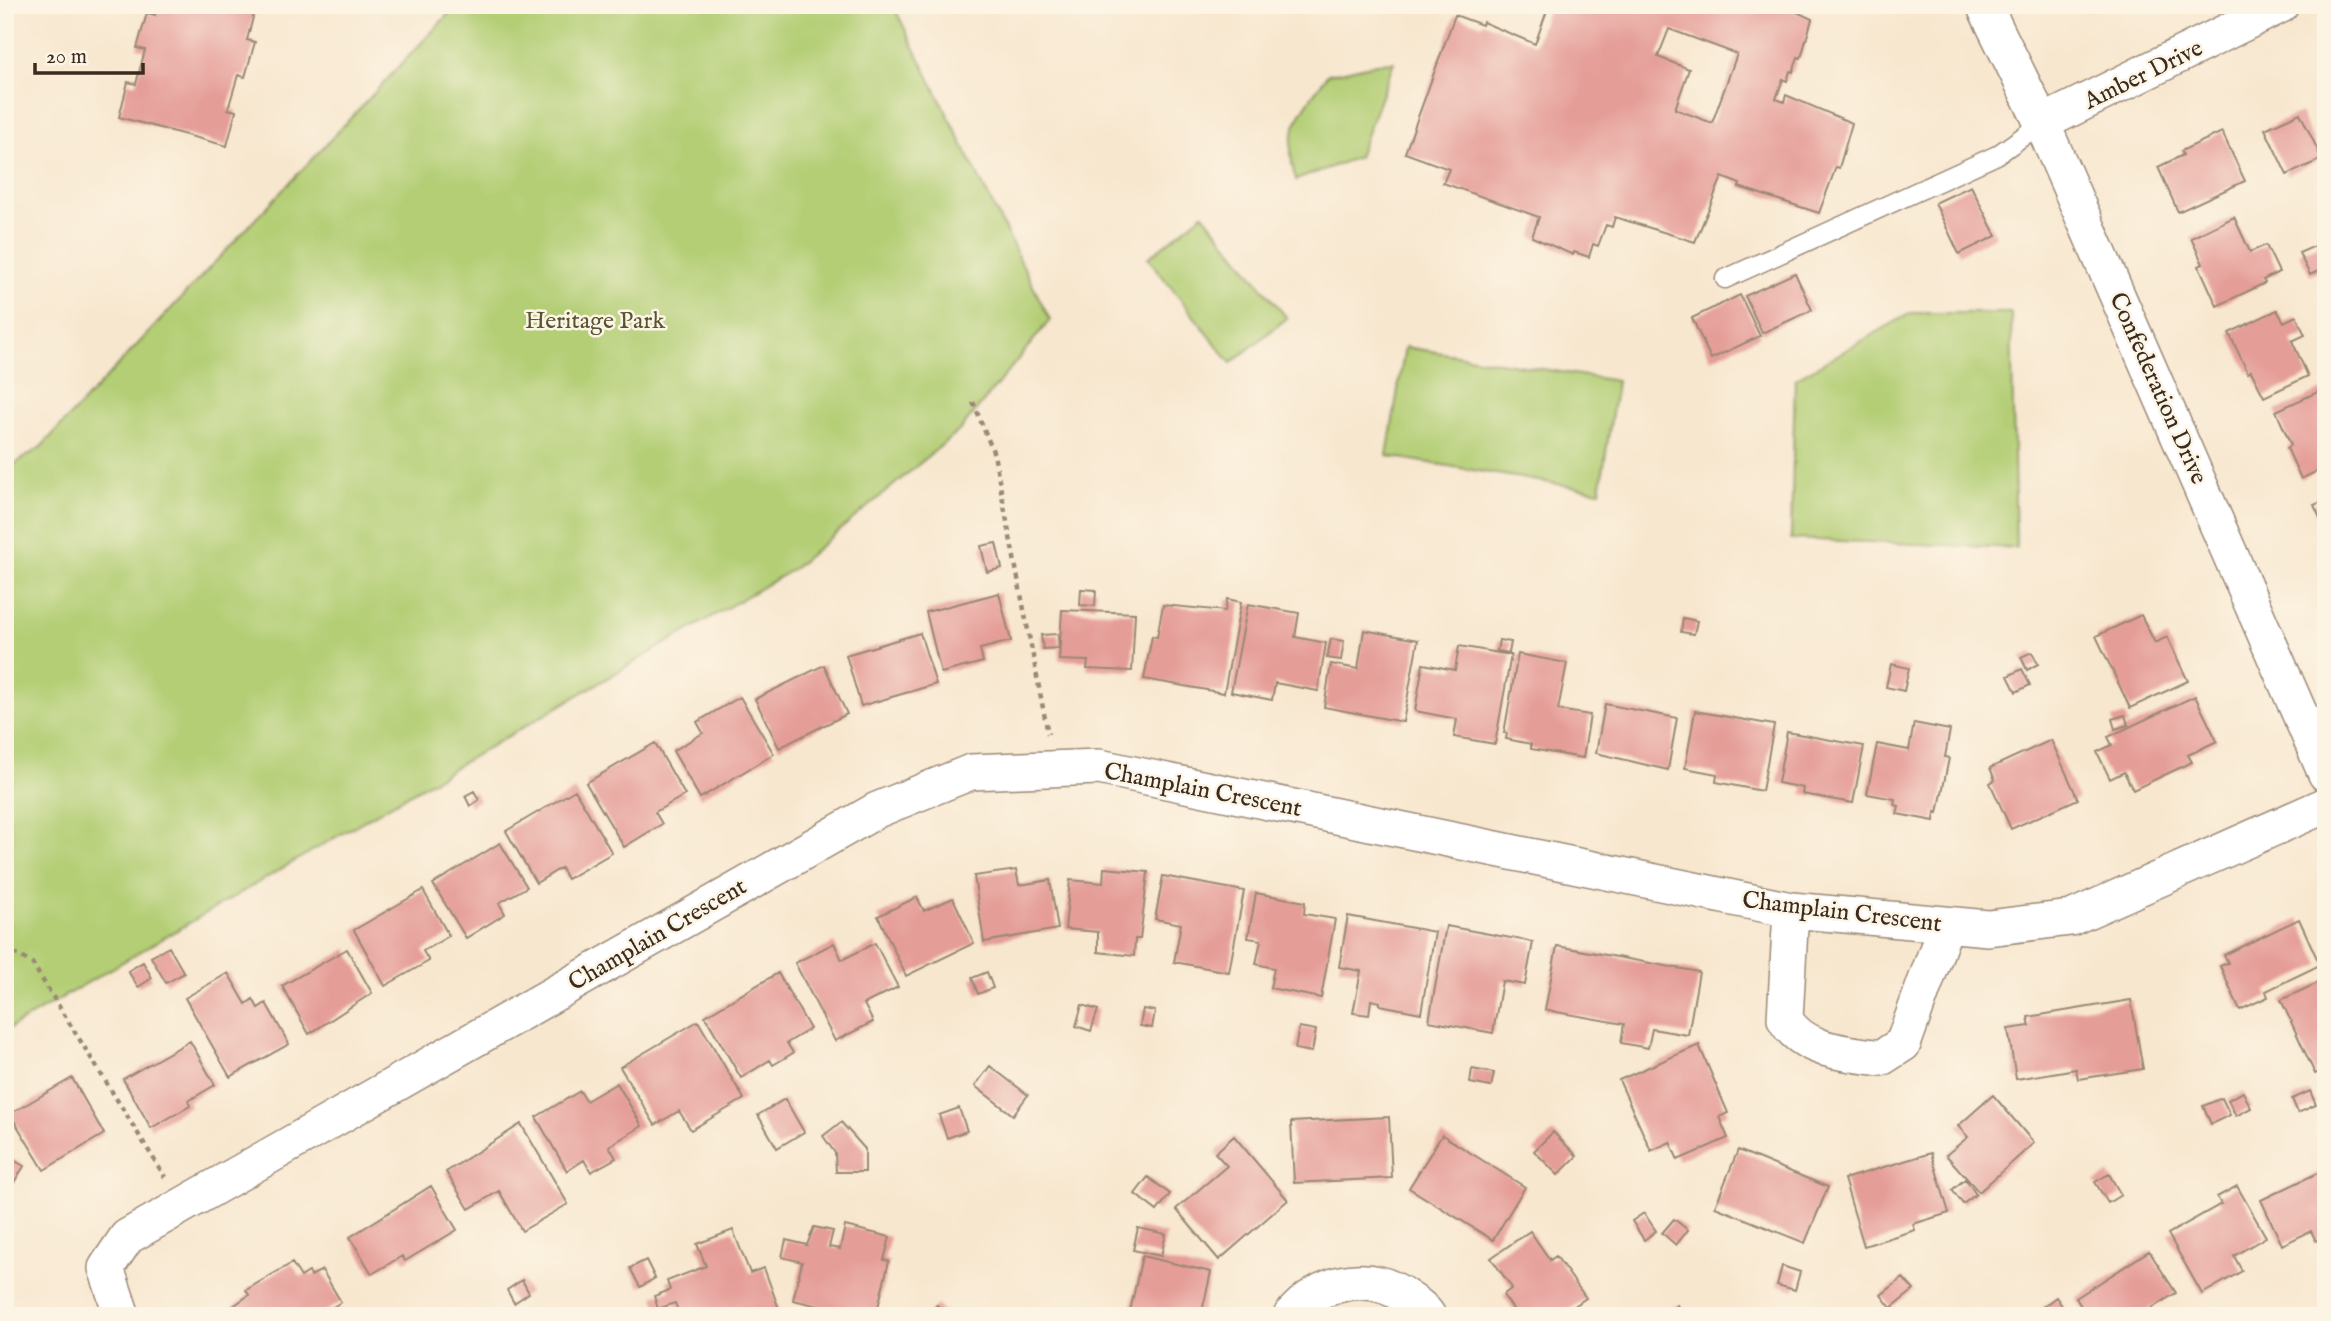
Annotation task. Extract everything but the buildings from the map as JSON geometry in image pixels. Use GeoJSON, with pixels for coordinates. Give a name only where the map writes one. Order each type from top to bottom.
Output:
{"type":"FeatureCollection","features":[{"type":"Feature","properties":{"kind":"street","name":"Confederation Drive"},"geometry":{"type":"LineString","coordinates":[[1984,5],[2042,123],[2326,774]]}},
{"type":"Feature","properties":{"kind":"street","name":"Amber Drive"},"geometry":{"type":"LineString","coordinates":[[2042,123],[2281,5]]}},
{"type":"Feature","properties":{"kind":"street","name":"Champlain Crescent"},"geometry":{"type":"LineString","coordinates":[[122,1316],[106,1268],[127,1237],[877,810],[971,772],[1099,767],[1791,910],[1988,928],[2071,918],[2326,806]]}},
{"type":"Feature","properties":{"kind":"street"},"geometry":{"type":"LineString","coordinates":[[1791,910],[1785,1019],[1793,1033],[1831,1051],[1881,1058],[1903,1044],[1946,925]]}},
{"type":"Feature","properties":{"kind":"street"},"geometry":{"type":"LineString","coordinates":[[1291,1316],[1303,1301],[1332,1285],[1364,1281],[1396,1289],[1427,1316]]}},
{"type":"Feature","properties":{"kind":"lane"},"geometry":{"type":"LineString","coordinates":[[1725,279],[1997,155],[2042,123]]}},
{"type":"Feature","properties":{"kind":"path"},"geometry":{"type":"LineString","coordinates":[[973,402],[995,454],[1055,769]]}},
{"type":"Feature","properties":{"kind":"path"},"geometry":{"type":"LineString","coordinates":[[5,948],[32,963],[183,1205]]}},
{"type":"Feature","properties":{"kind":"green space","name":"Heritage Park"},"geometry":{"type":"Polygon","coordinates":[[[457,5],[893,5],[1050,320],[961,429],[793,569],[5,1031],[5,470],[41,447],[457,5]]]}},
{"type":"Feature","properties":{"kind":"green space"},"geometry":{"type":"Polygon","coordinates":[[[1394,62],[1358,157],[1296,180],[1292,163],[1292,135],[1302,112],[1328,74],[1394,62]]]}},
{"type":"Feature","properties":{"kind":"green space"},"geometry":{"type":"Polygon","coordinates":[[[1203,214],[1287,318],[1231,363],[1148,258],[1203,214]]]}},
{"type":"Feature","properties":{"kind":"green space"},"geometry":{"type":"Polygon","coordinates":[[[1911,313],[2011,313],[2016,548],[1791,539],[1795,379],[1911,313]]]}},
{"type":"Feature","properties":{"kind":"green space"},"geometry":{"type":"Polygon","coordinates":[[[1405,347],[1617,381],[1600,491],[1387,456],[1405,347]]]}}]}
